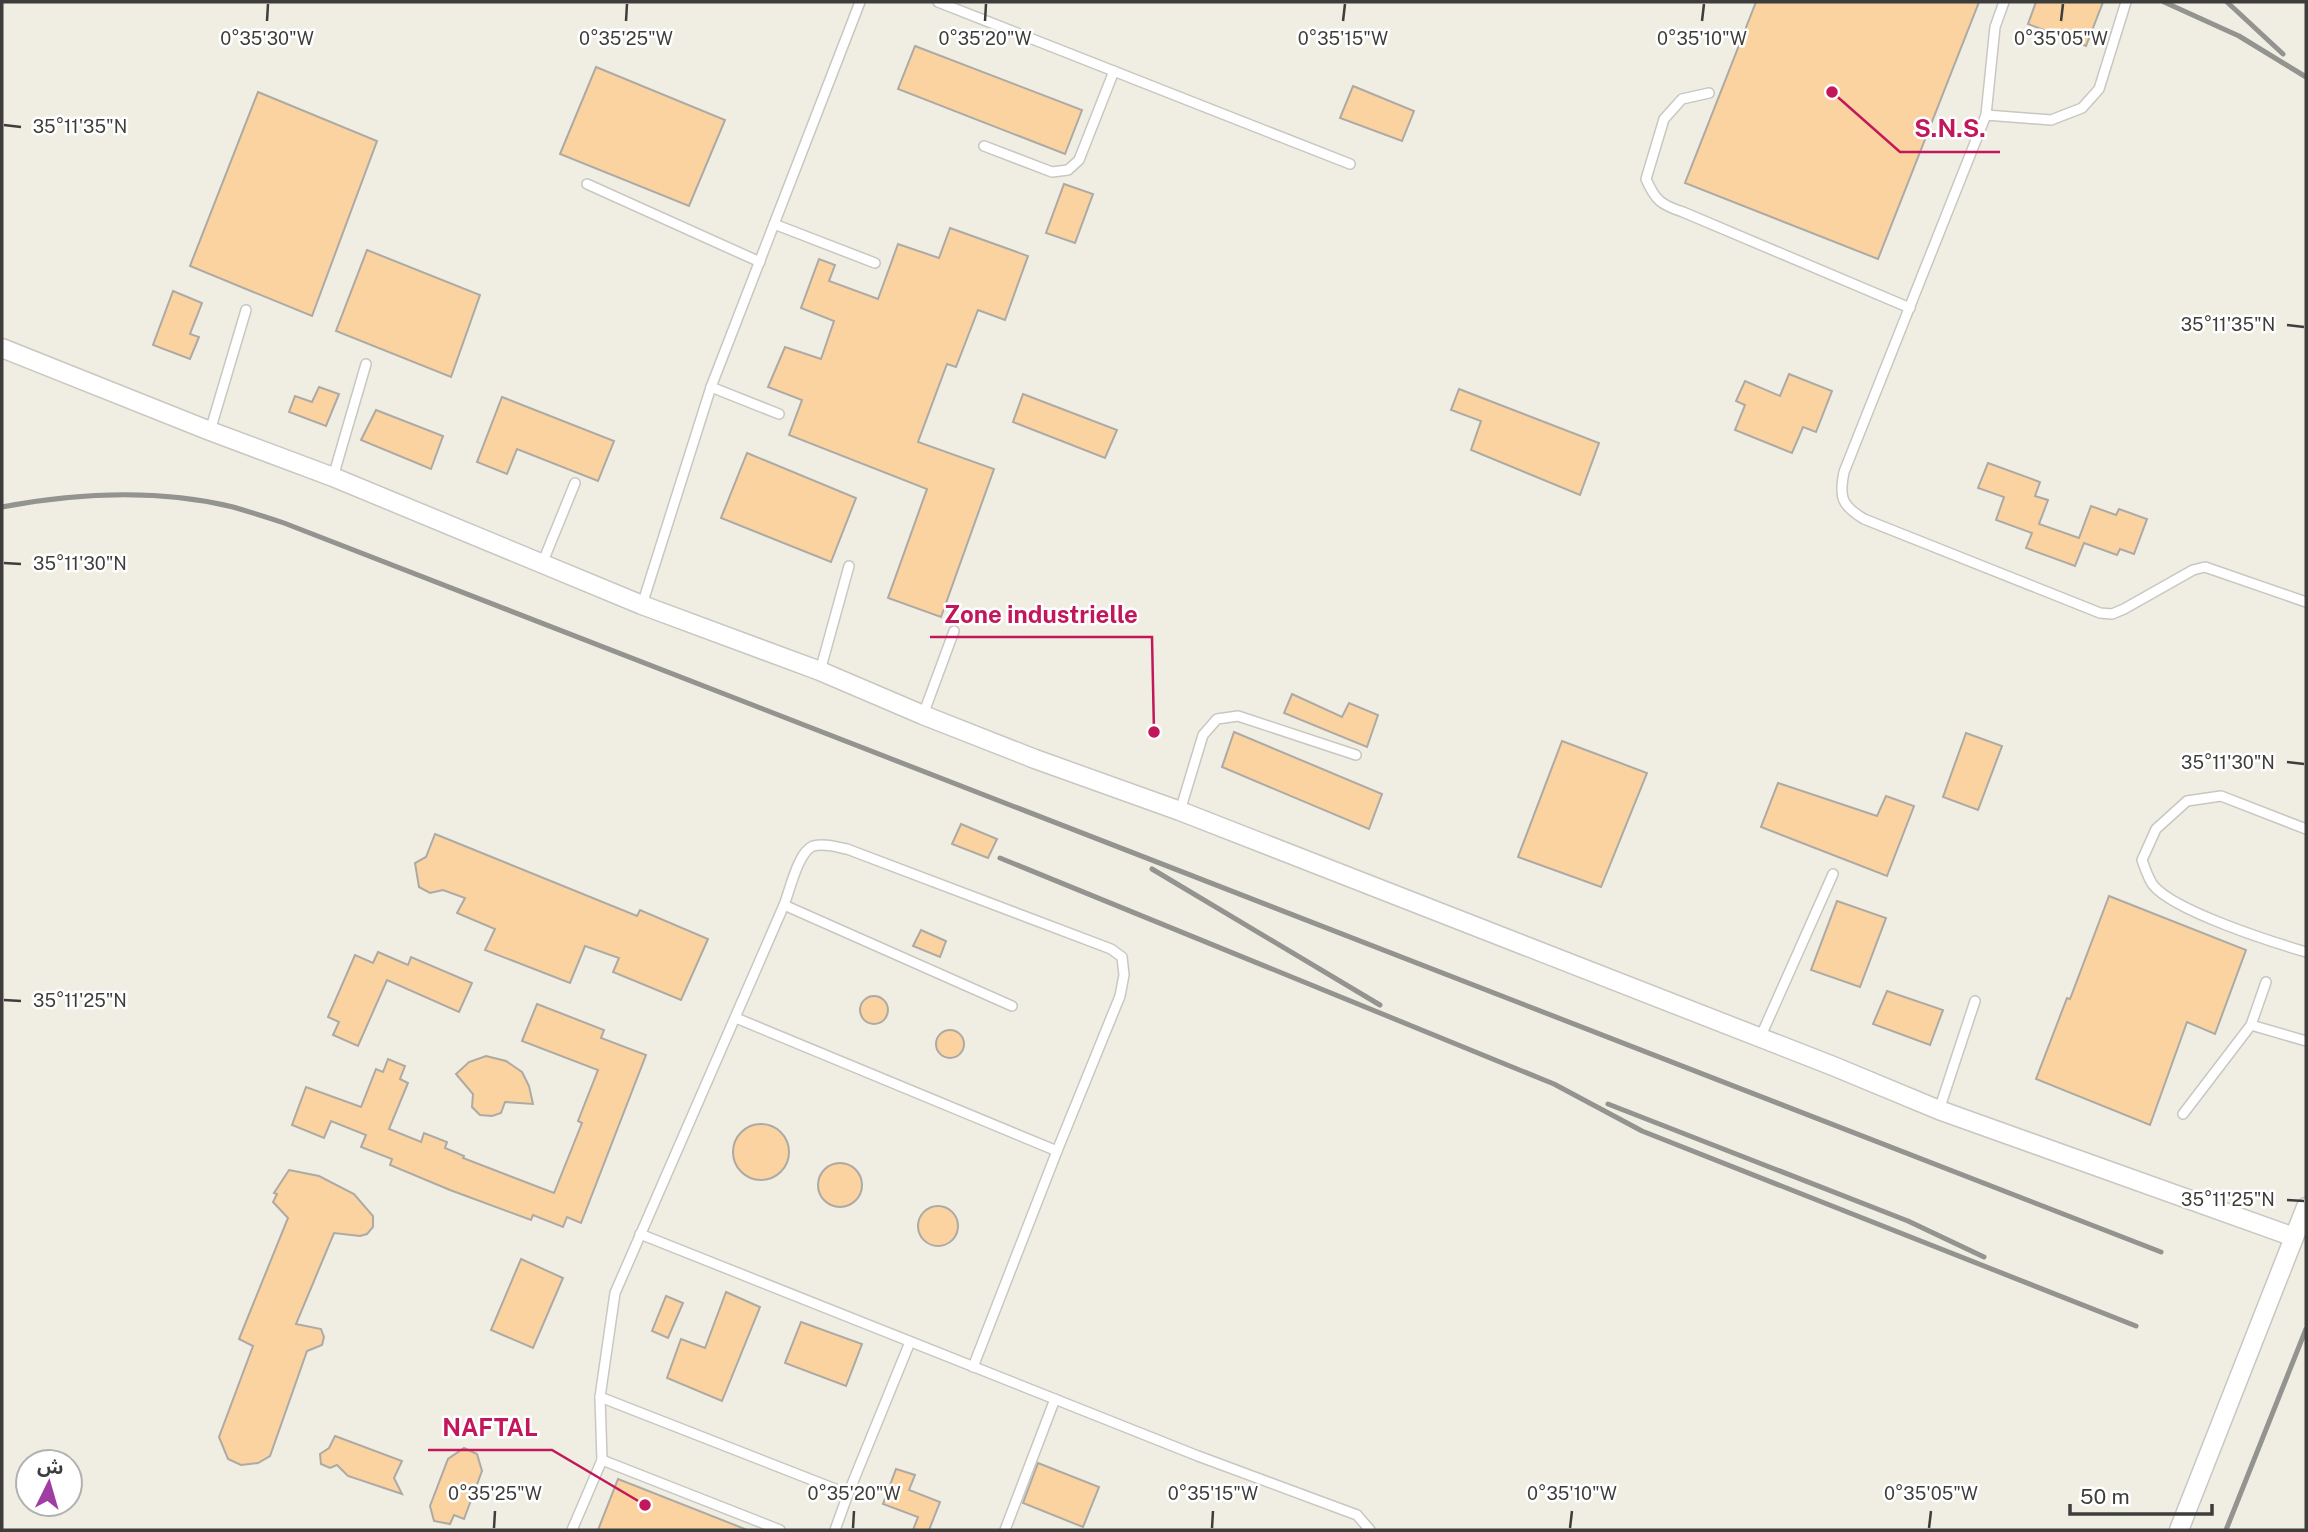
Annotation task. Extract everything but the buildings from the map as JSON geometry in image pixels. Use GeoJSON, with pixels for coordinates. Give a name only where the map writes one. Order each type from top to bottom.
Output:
{"type":"FeatureCollection","features":[{"type":"Feature","properties":{"kind":"street"},"geometry":{"type":"LineString","coordinates":[[2,348],[333,477],[642,605],[820,671],[923,715],[1035,758],[1180,811],[1939,1110],[2294,1237]]}},
{"type":"Feature","properties":{"kind":"street"},"geometry":{"type":"LineString","coordinates":[[2179,1530],[2306,1207]]}},
{"type":"Feature","properties":{"kind":"lane"},"geometry":{"type":"LineString","coordinates":[[642,605],[711,387],[860,2]]}},
{"type":"Feature","properties":{"kind":"lane"},"geometry":{"type":"LineString","coordinates":[[938,2],[1350,164]]}},
{"type":"Feature","properties":{"kind":"lane"},"geometry":{"type":"LineString","coordinates":[[2004,2],[1995,27],[1986,116],[1844,472],[1840,492],[1848,509],[1864,519],[2099,613],[2112,614],[2124,609],[2193,570],[2205,568],[2306,602]]}},
{"type":"Feature","properties":{"kind":"lane"},"geometry":{"type":"LineString","coordinates":[[1986,116],[2051,120],[2082,108],[2099,89],[2126,2]]}},
{"type":"Feature","properties":{"kind":"lane"},"geometry":{"type":"LineString","coordinates":[[984,146],[1052,172],[1068,170],[1079,160],[1114,71]]}},
{"type":"Feature","properties":{"kind":"lane"},"geometry":{"type":"LineString","coordinates":[[1709,93],[1682,99],[1664,119],[1646,178],[1653,194],[1665,206],[1910,308]]}},
{"type":"Feature","properties":{"kind":"lane"},"geometry":{"type":"LineString","coordinates":[[587,184],[760,262]]}},
{"type":"Feature","properties":{"kind":"lane"},"geometry":{"type":"LineString","coordinates":[[774,224],[875,263]]}},
{"type":"Feature","properties":{"kind":"lane"},"geometry":{"type":"LineString","coordinates":[[210,431],[246,310]]}},
{"type":"Feature","properties":{"kind":"lane"},"geometry":{"type":"LineString","coordinates":[[333,477],[366,364]]}},
{"type":"Feature","properties":{"kind":"lane"},"geometry":{"type":"LineString","coordinates":[[711,387],[779,414]]}},
{"type":"Feature","properties":{"kind":"lane"},"geometry":{"type":"LineString","coordinates":[[542,564],[575,483]]}},
{"type":"Feature","properties":{"kind":"lane"},"geometry":{"type":"LineString","coordinates":[[820,671],[849,566]]}},
{"type":"Feature","properties":{"kind":"lane"},"geometry":{"type":"LineString","coordinates":[[923,715],[954,631]]}},
{"type":"Feature","properties":{"kind":"lane"},"geometry":{"type":"LineString","coordinates":[[1180,811],[1203,735],[1217,719],[1238,716],[1356,755]]}},
{"type":"Feature","properties":{"kind":"lane"},"geometry":{"type":"LineString","coordinates":[[2306,829],[2221,796],[2187,801],[2155,830],[2142,860],[2153,884],[2175,903],[2274,943],[2306,952]]}},
{"type":"Feature","properties":{"kind":"lane"},"geometry":{"type":"LineString","coordinates":[[572,1530],[602,1460],[600,1397],[615,1293],[736,1018],[784,905],[801,857],[811,847],[825,845],[859,853],[1111,949],[1122,957],[1124,975],[1120,996],[973,1367]]}},
{"type":"Feature","properties":{"kind":"lane"},"geometry":{"type":"LineString","coordinates":[[1760,1038],[1833,874]]}},
{"type":"Feature","properties":{"kind":"lane"},"geometry":{"type":"LineString","coordinates":[[784,905],[1012,1006]]}},
{"type":"Feature","properties":{"kind":"lane"},"geometry":{"type":"LineString","coordinates":[[2183,1114],[2251,1026],[2266,982]]}},
{"type":"Feature","properties":{"kind":"lane"},"geometry":{"type":"LineString","coordinates":[[1939,1110],[1975,1001]]}},
{"type":"Feature","properties":{"kind":"lane"},"geometry":{"type":"LineString","coordinates":[[736,1018],[1057,1151]]}},
{"type":"Feature","properties":{"kind":"lane"},"geometry":{"type":"LineString","coordinates":[[2251,1026],[2306,1041]]}},
{"type":"Feature","properties":{"kind":"lane"},"geometry":{"type":"LineString","coordinates":[[640,1234],[1357,1516],[1370,1530]]}},
{"type":"Feature","properties":{"kind":"lane"},"geometry":{"type":"LineString","coordinates":[[835,1530],[910,1342]]}},
{"type":"Feature","properties":{"kind":"lane"},"geometry":{"type":"LineString","coordinates":[[600,1397],[848,1494]]}},
{"type":"Feature","properties":{"kind":"lane"},"geometry":{"type":"LineString","coordinates":[[1005,1530],[1055,1399]]}},
{"type":"Feature","properties":{"kind":"lane"},"geometry":{"type":"LineString","coordinates":[[602,1460],[780,1530]]}},
{"type":"Feature","properties":{"kind":"shaded area"},"geometry":{"type":"Polygon","coordinates":[[[2,2],[2306,2],[2306,1530],[2,1530],[2,2]]]}},
{"type":"Feature","properties":{"kind":"railway"},"geometry":{"type":"LineString","coordinates":[[2164,2],[2239,36],[2306,77]]}},
{"type":"Feature","properties":{"kind":"railway"},"geometry":{"type":"LineString","coordinates":[[2227,2],[2283,54]]}},
{"type":"Feature","properties":{"kind":"railway"},"geometry":{"type":"LineString","coordinates":[[2,507],[88,496],[147,495],[205,501],[278,521],[2161,1252]]}},
{"type":"Feature","properties":{"kind":"railway"},"geometry":{"type":"LineString","coordinates":[[1000,858],[1554,1084],[1642,1131],[2136,1326]]}},
{"type":"Feature","properties":{"kind":"railway"},"geometry":{"type":"LineString","coordinates":[[1152,869],[1380,1005]]}},
{"type":"Feature","properties":{"kind":"railway"},"geometry":{"type":"LineString","coordinates":[[1608,1104],[1908,1221],[1984,1257]]}},
{"type":"Feature","properties":{"kind":"railway"},"geometry":{"type":"LineString","coordinates":[[2226,1530],[2306,1329]]}},
{"type":"Feature","properties":{"kind":"place","name":"S.N.S."},"geometry":{"type":"Point","coordinates":[1832,92]}},
{"type":"Feature","properties":{"kind":"place","name":"Zone industrielle"},"geometry":{"type":"Point","coordinates":[1154,732]}},
{"type":"Feature","properties":{"kind":"place","name":"NAFTAL"},"geometry":{"type":"Point","coordinates":[645,1505]}}]}
